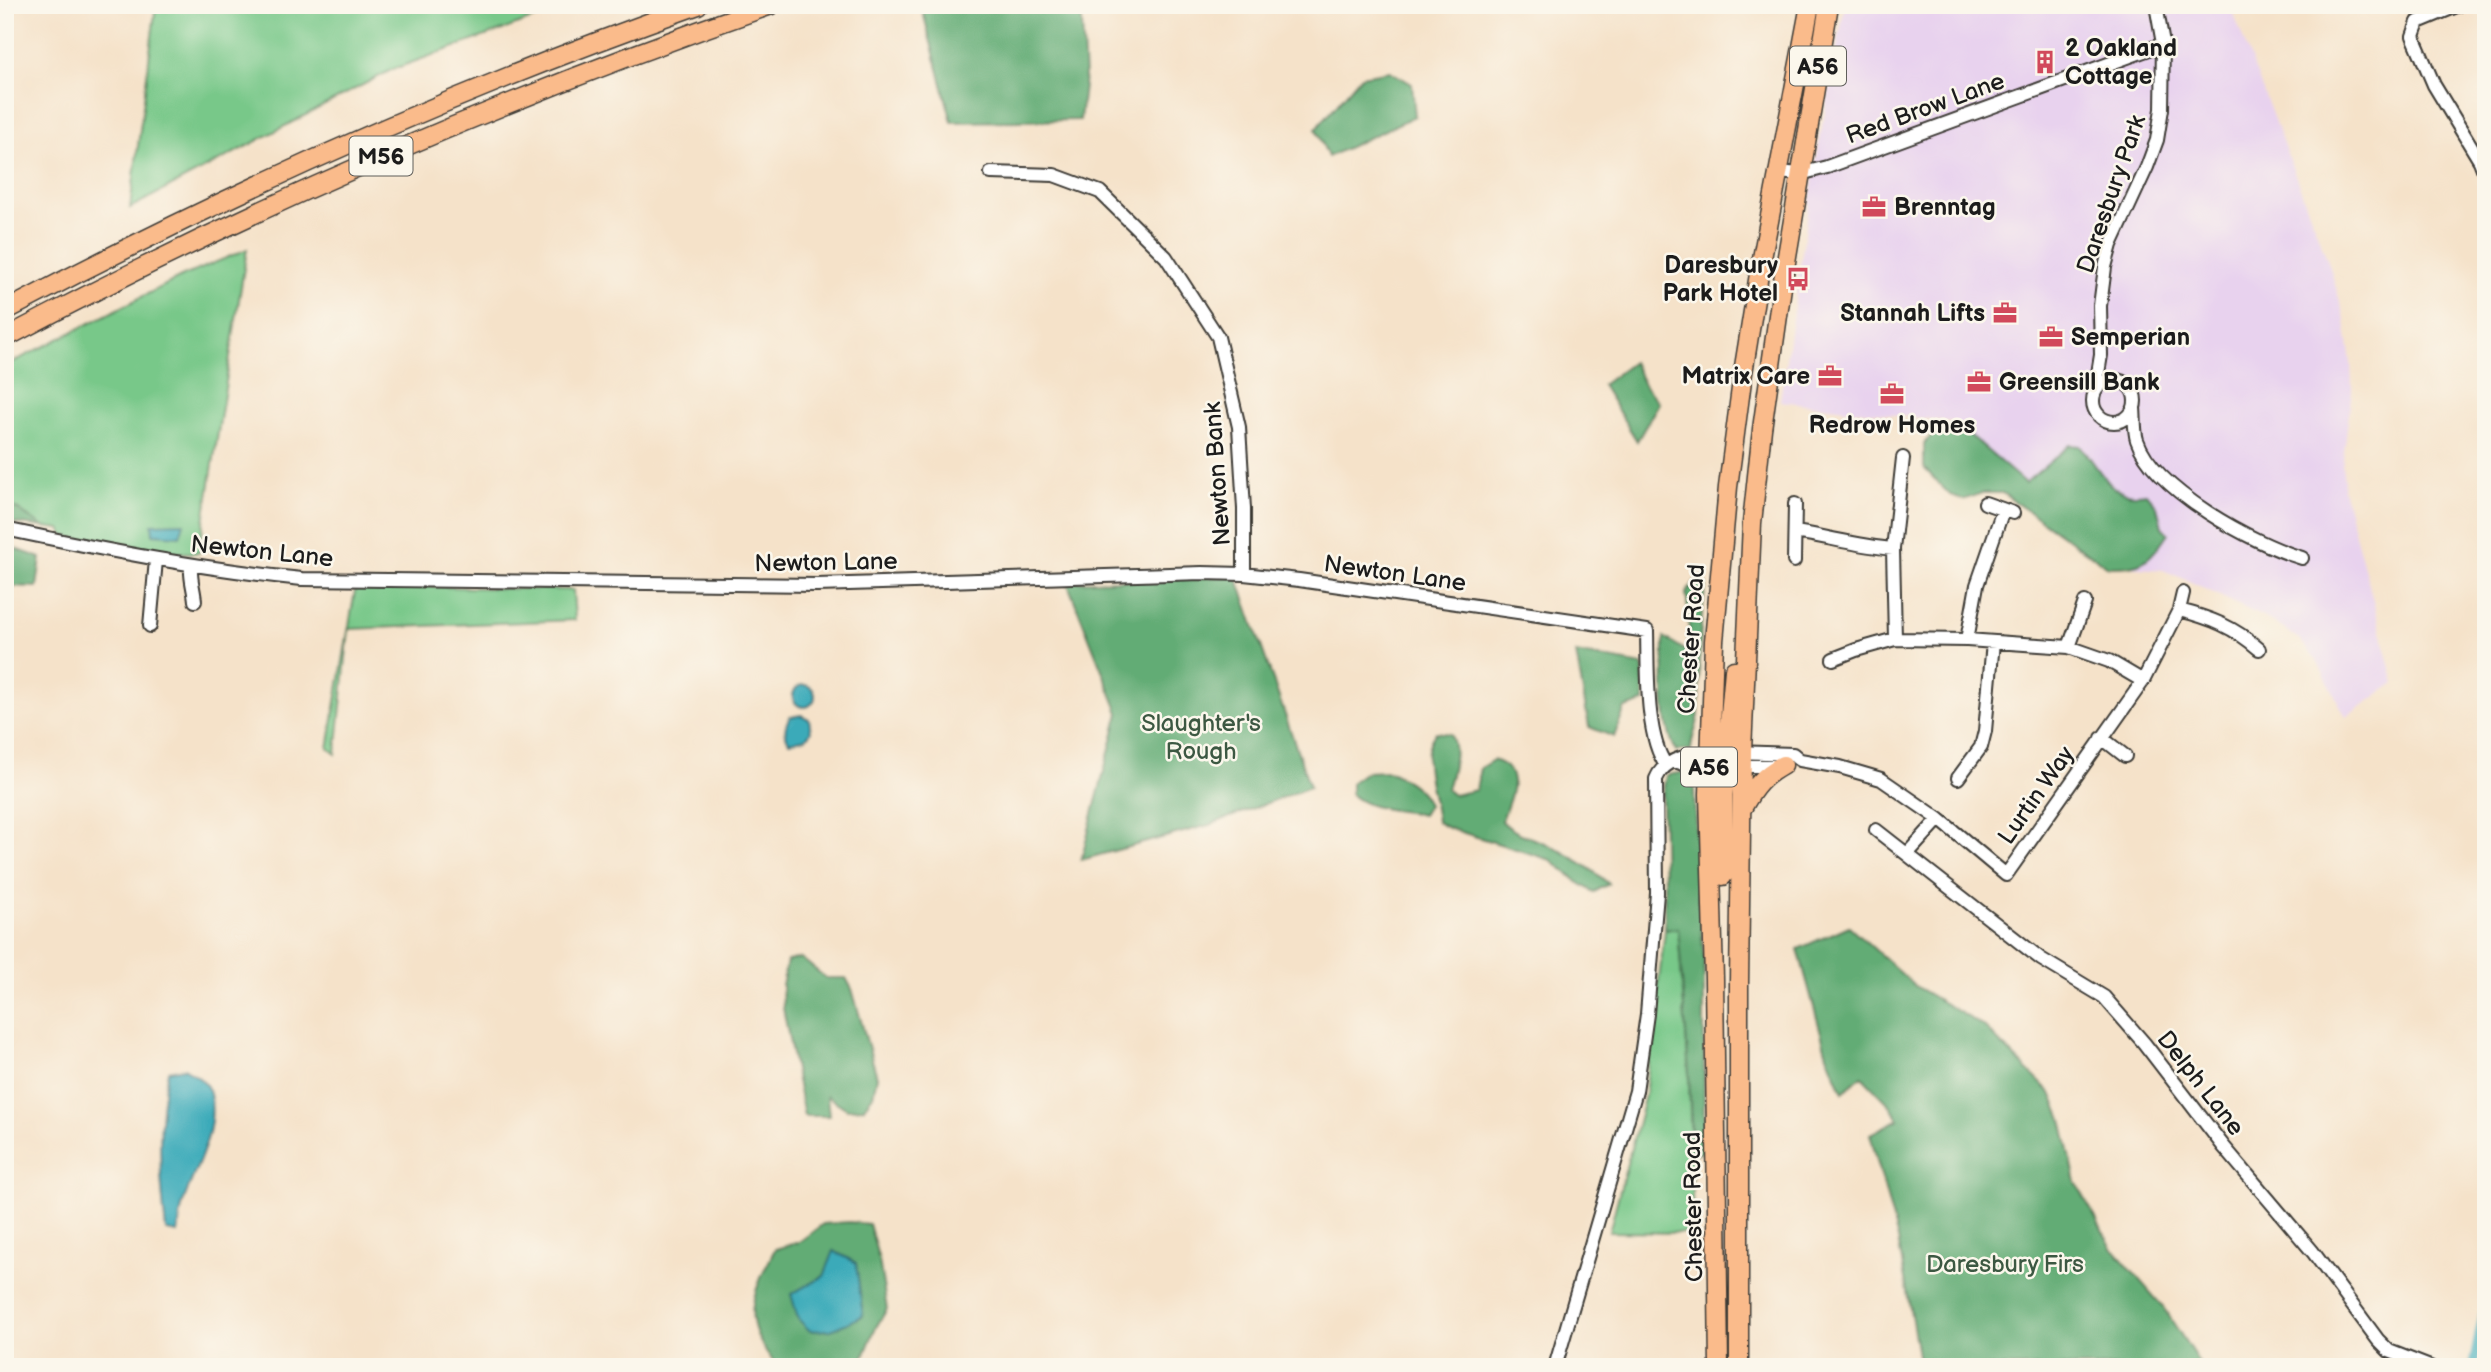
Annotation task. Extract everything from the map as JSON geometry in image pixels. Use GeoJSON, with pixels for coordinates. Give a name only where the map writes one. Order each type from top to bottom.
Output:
{"type":"FeatureCollection","features":[{"type":"Feature","properties":{"kind":"highway","name":"M56"},"geometry":{"type":"LineString","coordinates":[[5,311],[151,236],[338,149],[517,74],[698,5]]}},
{"type":"Feature","properties":{"kind":"highway","name":"M56"},"geometry":{"type":"LineString","coordinates":[[5,338],[164,256],[362,165],[603,66],[771,5]]}},
{"type":"Feature","properties":{"kind":"highway","name":"Chester Road"},"geometry":{"type":"LineString","coordinates":[[1739,1367],[1742,810],[1726,759],[1713,641],[1728,487],[1743,373],[1810,5]]}},
{"type":"Feature","properties":{"kind":"highway","name":"Chester Road"},"geometry":{"type":"LineString","coordinates":[[1719,1367],[1713,941],[1726,759],[1749,582],[1762,429],[1800,174],[1829,5]]}},
{"type":"Feature","properties":{"kind":"highway"},"geometry":{"type":"LineString","coordinates":[[1742,810],[1755,785],[1765,775],[1783,765]]}},
{"type":"Feature","properties":{"kind":"street","name":"Daresbury Park"},"geometry":{"type":"LineString","coordinates":[[2095,392],[2101,355],[2099,323],[2105,267],[2111,245],[2139,189],[2157,140],[2164,81],[2163,44],[2156,5]]}},
{"type":"Feature","properties":{"kind":"street"},"geometry":{"type":"LineString","coordinates":[[2459,5],[2418,22],[2413,36],[2434,85],[2480,161],[2486,176]]}},
{"type":"Feature","properties":{"kind":"street","name":"Red Brow Lane"},"geometry":{"type":"LineString","coordinates":[[1778,172],[1800,174],[1827,167],[2163,44]]}},
{"type":"Feature","properties":{"kind":"street","name":"Newton Bank"},"geometry":{"type":"LineString","coordinates":[[992,173],[1054,175],[1100,191],[1166,257],[1218,337],[1240,428],[1244,574]]}},
{"type":"Feature","properties":{"kind":"street"},"geometry":{"type":"LineString","coordinates":[[2101,355],[2132,389],[2136,401],[2131,413],[2121,421],[2108,421]]}},
{"type":"Feature","properties":{"kind":"street"},"geometry":{"type":"LineString","coordinates":[[2121,380],[2103,382],[2095,392],[2094,409],[2102,418],[2136,439]]}},
{"type":"Feature","properties":{"kind":"street"},"geometry":{"type":"LineString","coordinates":[[2134,408],[2136,439],[2150,463],[2180,493],[2258,542],[2302,558]]}},
{"type":"Feature","properties":{"kind":"street"},"geometry":{"type":"LineString","coordinates":[[1895,639],[1893,548],[1903,458]]}},
{"type":"Feature","properties":{"kind":"street"},"geometry":{"type":"LineString","coordinates":[[1967,640],[1977,585],[2008,512],[1985,503]]}},
{"type":"Feature","properties":{"kind":"street"},"geometry":{"type":"LineString","coordinates":[[1794,561],[1796,504]]}},
{"type":"Feature","properties":{"kind":"street","name":"Newton Lane"},"geometry":{"type":"LineString","coordinates":[[5,529],[191,566],[302,579],[777,585],[1244,574],[1647,631]]}},
{"type":"Feature","properties":{"kind":"street"},"geometry":{"type":"LineString","coordinates":[[1795,532],[1838,538],[1865,547],[1893,548]]}},
{"type":"Feature","properties":{"kind":"street"},"geometry":{"type":"LineString","coordinates":[[150,626],[156,560]]}},
{"type":"Feature","properties":{"kind":"street"},"geometry":{"type":"LineString","coordinates":[[191,566],[184,584],[195,591],[195,601]]}},
{"type":"Feature","properties":{"kind":"street","name":"Lurtin Way"},"geometry":{"type":"LineString","coordinates":[[1939,819],[2006,875],[2143,681],[2179,610],[2183,593]]}},
{"type":"Feature","properties":{"kind":"street"},"geometry":{"type":"LineString","coordinates":[[2069,647],[2085,602]]}},
{"type":"Feature","properties":{"kind":"street"},"geometry":{"type":"LineString","coordinates":[[2179,610],[2230,626],[2259,649]]}},
{"type":"Feature","properties":{"kind":"street","name":"Chester Road"},"geometry":{"type":"LineString","coordinates":[[1647,631],[1652,730],[1657,749],[1671,763]]}},
{"type":"Feature","properties":{"kind":"street"},"geometry":{"type":"LineString","coordinates":[[1833,659],[1895,639],[1967,640],[2069,647],[2109,661],[2143,681]]}},
{"type":"Feature","properties":{"kind":"street"},"geometry":{"type":"LineString","coordinates":[[1958,778],[1977,754],[1985,732],[1993,642]]}},
{"type":"Feature","properties":{"kind":"street","name":"Lurtin Way"},"geometry":{"type":"LineString","coordinates":[[2102,738],[2125,756]]}},
{"type":"Feature","properties":{"kind":"street"},"geometry":{"type":"LineString","coordinates":[[1555,1367],[1636,1091],[1647,1014],[1657,893],[1655,783],[1659,771],[1671,763],[1793,754],[1800,760],[1840,767],[1881,779],[1939,819],[1908,853]]}},
{"type":"Feature","properties":{"kind":"street"},"geometry":{"type":"LineString","coordinates":[[1726,759],[1783,765],[1794,765],[1800,760]]}},
{"type":"Feature","properties":{"kind":"street","name":"Delph Lane"},"geometry":{"type":"LineString","coordinates":[[1876,830],[2041,959],[2104,998],[2144,1043],[2224,1147],[2313,1252],[2378,1340],[2389,1351],[2430,1367]]}},
{"type":"Feature","properties":{"kind":"shaded area"},"geometry":{"type":"Polygon","coordinates":[[[1845,5],[2244,5],[2233,12],[2329,264],[2344,315],[2352,390],[2342,466],[2343,489],[2395,683],[2346,717],[2316,659],[2299,639],[2273,622],[2187,580],[2163,570],[2138,568],[2116,562],[2070,530],[2024,482],[1954,422],[1780,401],[1814,172],[1845,5]]]}},
{"type":"Feature","properties":{"kind":"green space"},"geometry":{"type":"Polygon","coordinates":[[[156,5],[572,5],[391,70],[130,208],[156,5]]]}},
{"type":"Feature","properties":{"kind":"green space"},"geometry":{"type":"Polygon","coordinates":[[[921,5],[1081,5],[1085,77],[1080,120],[952,122],[921,5]]]}},
{"type":"Feature","properties":{"kind":"green space"},"geometry":{"type":"Polygon","coordinates":[[[1390,71],[1412,84],[1415,116],[1328,157],[1316,129],[1361,76],[1390,71]]]}},
{"type":"Feature","properties":{"kind":"green space"},"geometry":{"type":"Polygon","coordinates":[[[247,249],[199,553],[134,552],[65,536],[60,529],[43,527],[5,502],[5,366],[181,277],[247,249]]]}},
{"type":"Feature","properties":{"kind":"green space"},"geometry":{"type":"Polygon","coordinates":[[[1633,362],[1644,385],[1659,403],[1637,441],[1602,385],[1633,362]]]}},
{"type":"Feature","properties":{"kind":"green space"},"geometry":{"type":"Polygon","coordinates":[[[1938,430],[1968,434],[2025,483],[2070,445],[2080,446],[2114,488],[2133,494],[2146,493],[2157,506],[2162,527],[2168,533],[2144,561],[2130,566],[2108,567],[2002,493],[1982,493],[1963,500],[1950,495],[1924,468],[1924,443],[1938,430]]]}},
{"type":"Feature","properties":{"kind":"green space"},"geometry":{"type":"Polygon","coordinates":[[[5,502],[8,503],[43,527],[5,522],[5,502]]]}},
{"type":"Feature","properties":{"kind":"green space"},"geometry":{"type":"Polygon","coordinates":[[[5,545],[41,558],[37,587],[5,586],[5,545]]]}},
{"type":"Feature","properties":{"kind":"green space","name":"Slaughter's Rough"},"geometry":{"type":"Polygon","coordinates":[[[1237,576],[1310,787],[1209,825],[1081,860],[1119,713],[1067,582],[1237,576]]]}},
{"type":"Feature","properties":{"kind":"green space"},"geometry":{"type":"Polygon","coordinates":[[[1697,579],[1706,584],[1699,665],[1699,714],[1691,750],[1676,751],[1665,711],[1664,637],[1688,652],[1689,617],[1686,593],[1697,579]]]}},
{"type":"Feature","properties":{"kind":"green space"},"geometry":{"type":"Polygon","coordinates":[[[356,585],[573,590],[575,620],[349,629],[336,754],[328,748],[356,585]]]}},
{"type":"Feature","properties":{"kind":"green space"},"geometry":{"type":"Polygon","coordinates":[[[1576,653],[1643,665],[1644,702],[1625,708],[1614,737],[1589,727],[1576,653]]]}},
{"type":"Feature","properties":{"kind":"green space"},"geometry":{"type":"Polygon","coordinates":[[[1436,732],[1450,734],[1453,741],[1454,762],[1447,790],[1453,795],[1476,790],[1480,768],[1493,760],[1503,765],[1510,771],[1513,786],[1502,821],[1517,832],[1572,857],[1609,884],[1594,892],[1551,860],[1448,828],[1437,822],[1427,764],[1430,742],[1436,732]]]}},
{"type":"Feature","properties":{"kind":"green space"},"geometry":{"type":"Polygon","coordinates":[[[1388,771],[1417,789],[1426,799],[1428,805],[1422,815],[1375,807],[1351,794],[1351,783],[1366,772],[1388,771]]]}},
{"type":"Feature","properties":{"kind":"green space"},"geometry":{"type":"Polygon","coordinates":[[[1684,772],[1694,788],[1698,898],[1704,958],[1704,1152],[1692,1154],[1678,928],[1665,930],[1662,796],[1666,775],[1684,772]]]}},
{"type":"Feature","properties":{"kind":"green space","name":"Daresbury Firs"},"geometry":{"type":"Polygon","coordinates":[[[1849,926],[1915,986],[1983,1026],[2051,1093],[2062,1119],[2076,1182],[2112,1248],[2163,1307],[2202,1367],[1920,1367],[1898,1239],[1870,1134],[1899,1119],[1890,1105],[1862,1076],[1843,1092],[1827,1055],[1798,949],[1849,926]]]}},
{"type":"Feature","properties":{"kind":"green space"},"geometry":{"type":"Polygon","coordinates":[[[1678,927],[1689,1074],[1693,1233],[1609,1232],[1645,1095],[1665,930],[1678,927]]]}},
{"type":"Feature","properties":{"kind":"green space"},"geometry":{"type":"Polygon","coordinates":[[[801,958],[826,978],[846,978],[852,989],[877,1077],[873,1095],[863,1108],[847,1109],[827,1096],[829,1116],[804,1116],[783,1008],[782,985],[787,961],[801,958]]]}},
{"type":"Feature","properties":{"kind":"green space"},"geometry":{"type":"Polygon","coordinates":[[[823,1224],[869,1224],[879,1260],[887,1309],[875,1329],[860,1367],[778,1367],[766,1351],[753,1322],[755,1296],[766,1266],[775,1249],[799,1242],[823,1224]]]}},
{"type":"Feature","properties":{"kind":"water"},"geometry":{"type":"Polygon","coordinates":[[[184,523],[180,536],[153,534],[152,524],[184,523]]]}},
{"type":"Feature","properties":{"kind":"water"},"geometry":{"type":"Polygon","coordinates":[[[804,685],[812,688],[815,696],[812,704],[804,707],[796,704],[793,696],[796,688],[804,685]]]}},
{"type":"Feature","properties":{"kind":"water"},"geometry":{"type":"Polygon","coordinates":[[[801,715],[809,719],[811,732],[806,738],[789,742],[787,723],[790,717],[801,715]]]}},
{"type":"Feature","properties":{"kind":"water"},"geometry":{"type":"Polygon","coordinates":[[[184,1068],[206,1086],[212,1108],[208,1136],[183,1204],[178,1233],[166,1231],[161,1131],[168,1071],[184,1068]]]}},
{"type":"Feature","properties":{"kind":"water"},"geometry":{"type":"Polygon","coordinates":[[[834,1251],[856,1263],[863,1316],[831,1330],[810,1331],[798,1319],[791,1294],[824,1276],[834,1251]]]}},
{"type":"Feature","properties":{"kind":"waterway"},"geometry":{"type":"LineString","coordinates":[[2473,1367],[2486,1303]]}},
{"type":"Feature","properties":{"kind":"place","name":"2 Oakland Cottage"},"geometry":{"type":"Point","coordinates":[2045,62]}},
{"type":"Feature","properties":{"kind":"place","name":"Brenntag"},"geometry":{"type":"Point","coordinates":[1874,207]}},
{"type":"Feature","properties":{"kind":"place","name":"Daresbury Park Hotel"},"geometry":{"type":"Point","coordinates":[1798,279]}},
{"type":"Feature","properties":{"kind":"place","name":"Stannah Lifts"},"geometry":{"type":"Point","coordinates":[2005,313]}},
{"type":"Feature","properties":{"kind":"place","name":"Semperian"},"geometry":{"type":"Point","coordinates":[2051,337]}},
{"type":"Feature","properties":{"kind":"place","name":"Matrix Care"},"geometry":{"type":"Point","coordinates":[1830,376]}},
{"type":"Feature","properties":{"kind":"place","name":"Greensill Bank"},"geometry":{"type":"Point","coordinates":[1979,382]}},
{"type":"Feature","properties":{"kind":"place","name":"Redrow Homes"},"geometry":{"type":"Point","coordinates":[1892,394]}}]}
